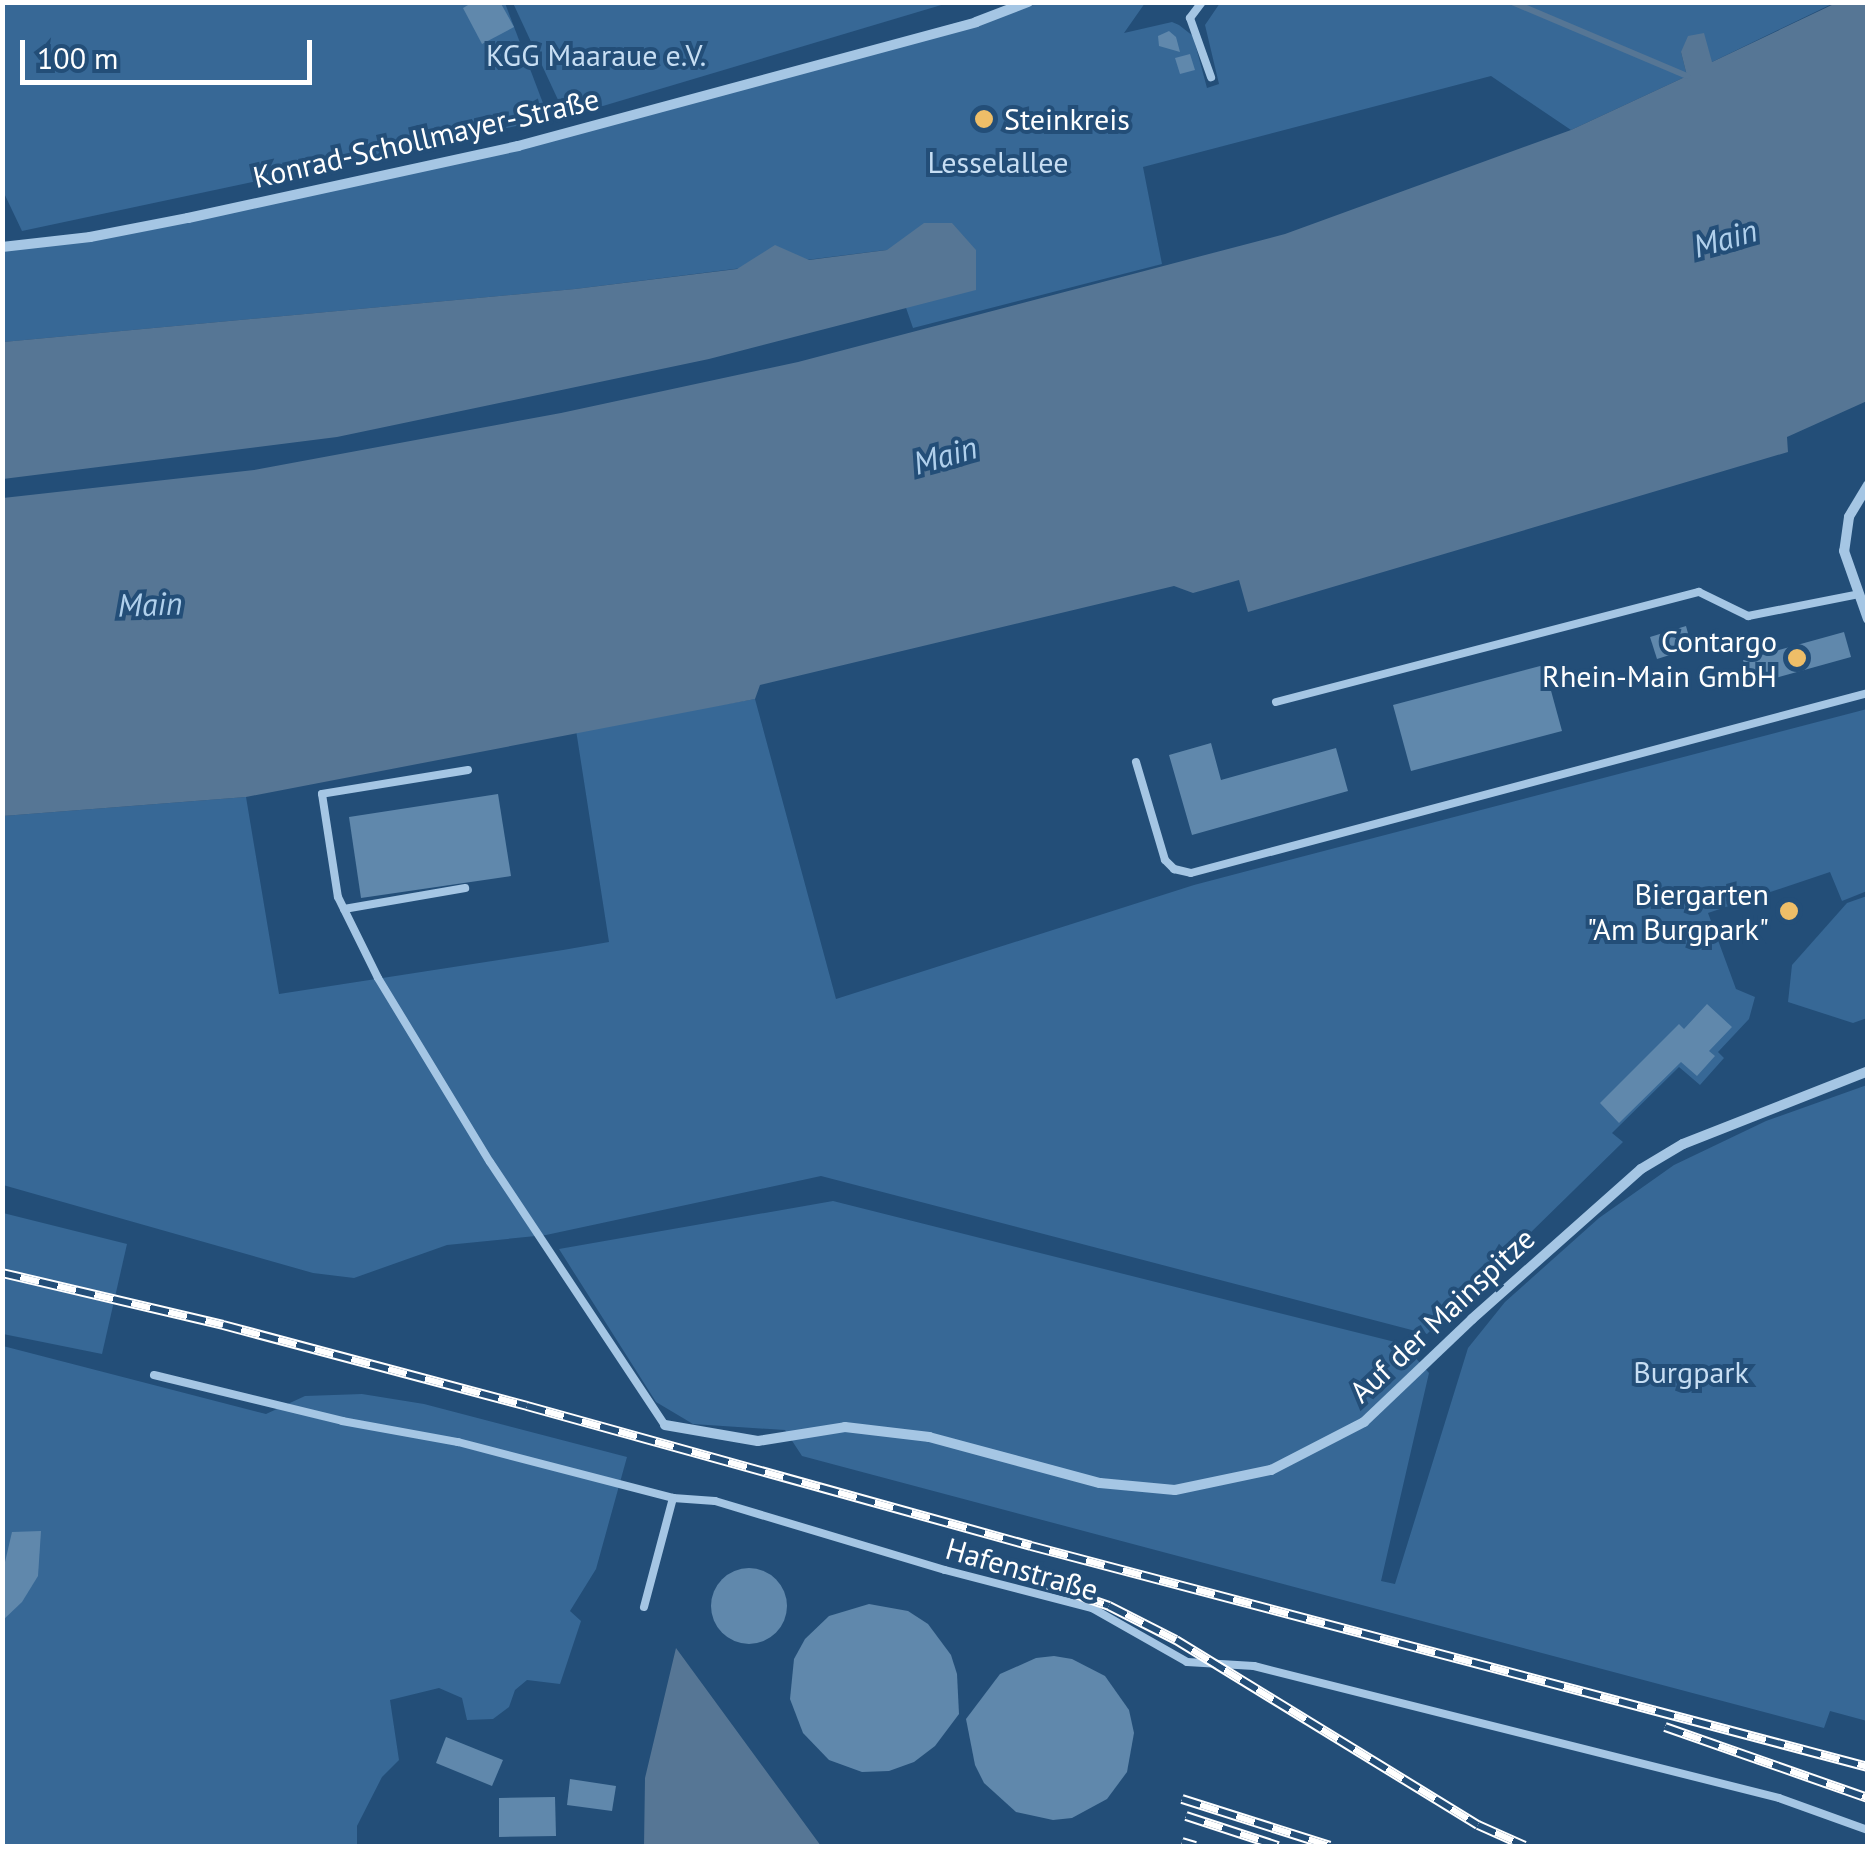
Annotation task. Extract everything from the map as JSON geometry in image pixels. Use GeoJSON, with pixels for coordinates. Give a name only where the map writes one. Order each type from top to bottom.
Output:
{"type":"FeatureCollection","features":[{"type":"Feature","properties":{"kind":"street","name":"Konrad-Schollmayer-Straße"},"geometry":{"type":"LineString","coordinates":[[2,246],[90,237],[518,146],[939,32],[1028,2]]}},
{"type":"Feature","properties":{"kind":"street"},"geometry":{"type":"LineString","coordinates":[[1868,485],[1849,517],[1844,551],[1868,619]]}},
{"type":"Feature","properties":{"kind":"street","name":"Auf der Mainspitze"},"geometry":{"type":"LineString","coordinates":[[665,1425],[758,1441],[844,1427],[878,1431],[928,1438],[1100,1483],[1175,1490],[1271,1470],[1364,1422],[1472,1318],[1641,1169],[1682,1144],[1868,1071]]}},
{"type":"Feature","properties":{"kind":"lane"},"geometry":{"type":"LineString","coordinates":[[1202,2],[1190,18],[1211,77]]}},
{"type":"Feature","properties":{"kind":"lane"},"geometry":{"type":"LineString","coordinates":[[1276,702],[1699,592],[1748,616],[1859,594]]}},
{"type":"Feature","properties":{"kind":"lane"},"geometry":{"type":"LineString","coordinates":[[1136,762],[1165,860],[1191,874],[1868,693]]}},
{"type":"Feature","properties":{"kind":"lane"},"geometry":{"type":"LineString","coordinates":[[468,770],[322,794],[344,909],[378,978],[490,1162],[665,1425]]}},
{"type":"Feature","properties":{"kind":"lane"},"geometry":{"type":"LineString","coordinates":[[344,909],[465,888]]}},
{"type":"Feature","properties":{"kind":"lane","name":"Hafenstraße"},"geometry":{"type":"LineString","coordinates":[[154,1374],[342,1421],[458,1442],[672,1498],[715,1501],[926,1565],[1092,1608],[1187,1662],[1254,1666],[1778,1798],[1868,1830]]}},
{"type":"Feature","properties":{"kind":"lane"},"geometry":{"type":"LineString","coordinates":[[644,1607],[672,1498]]}},
{"type":"Feature","properties":{"kind":"green space"},"geometry":{"type":"Polygon","coordinates":[[[2,3],[505,3],[549,119],[22,231],[3,191],[2,3]]]}},
{"type":"Feature","properties":{"kind":"green space","name":"KGG Maaraue e.V."},"geometry":{"type":"Polygon","coordinates":[[[513,3],[948,3],[566,117],[513,3]]]}},
{"type":"Feature","properties":{"kind":"green space","name":"Lesselallee"},"geometry":{"type":"Polygon","coordinates":[[[1028,3],[1145,3],[1124,33],[1172,22],[1179,25],[1193,36],[1207,88],[1219,84],[1205,25],[1220,3],[1834,3],[1712,62],[1681,52],[1687,76],[1571,130],[1491,76],[1143,167],[1162,264],[913,328],[886,250],[575,289],[3,342],[3,247],[90,237],[518,146],[1028,3]]]}},
{"type":"Feature","properties":{"kind":"green space"},"geometry":{"type":"Polygon","coordinates":[[[755,699],[836,999],[1194,885],[1867,709],[1867,891],[1842,901],[1830,872],[1708,913],[1736,989],[1755,997],[1749,1019],[1718,1052],[1724,1058],[1700,1085],[1679,1067],[1612,1133],[1623,1142],[1427,1334],[821,1176],[546,1235],[447,1245],[354,1278],[313,1273],[3,1185],[3,816],[246,797],[279,994],[563,950],[609,942],[576,730],[755,699]]]}},
{"type":"Feature","properties":{"kind":"green space"},"geometry":{"type":"Polygon","coordinates":[[[1867,896],[1867,1018],[1853,1023],[1788,1002],[1792,965],[1847,903],[1867,896]]]}},
{"type":"Feature","properties":{"kind":"green space","name":"Burgpark"},"geometry":{"type":"Polygon","coordinates":[[[1867,1085],[1867,1721],[1830,1711],[1824,1728],[802,1456],[785,1430],[693,1424],[656,1402],[559,1249],[833,1201],[1403,1344],[1429,1373],[1381,1581],[1395,1584],[1468,1348],[1505,1302],[1599,1218],[1674,1165],[1766,1121],[1867,1085]]]}},
{"type":"Feature","properties":{"kind":"green space"},"geometry":{"type":"Polygon","coordinates":[[[3,1213],[127,1244],[102,1354],[3,1334],[3,1213]]]}},
{"type":"Feature","properties":{"kind":"green space"},"geometry":{"type":"Polygon","coordinates":[[[3,1346],[266,1414],[305,1396],[362,1394],[424,1404],[627,1457],[596,1569],[570,1611],[581,1621],[560,1684],[527,1680],[515,1690],[509,1707],[493,1719],[467,1720],[462,1698],[439,1688],[390,1700],[399,1760],[382,1777],[357,1826],[357,1846],[3,1846],[3,1346]]]}},
{"type":"Feature","properties":{"kind":"water","name":"Main"},"geometry":{"type":"Polygon","coordinates":[[[1836,3],[1867,3],[1867,401],[1787,437],[1788,452],[1248,612],[1239,580],[1193,593],[1174,586],[760,685],[755,699],[246,797],[3,816],[3,498],[254,470],[561,413],[798,362],[1285,234],[1571,130],[1687,76],[1681,52],[1688,36],[1704,33],[1712,62],[1836,3]]]}},
{"type":"Feature","properties":{"kind":"water"},"geometry":{"type":"Polygon","coordinates":[[[924,223],[952,223],[976,250],[976,290],[709,359],[337,437],[3,479],[3,342],[575,289],[737,269],[775,245],[809,260],[887,250],[924,223]]]}},
{"type":"Feature","properties":{"kind":"water"},"geometry":{"type":"Polygon","coordinates":[[[676,1648],[821,1846],[644,1846],[645,1778],[676,1648]]]}},
{"type":"Feature","properties":{"kind":"building"},"geometry":{"type":"Polygon","coordinates":[[[473,2],[500,2],[514,27],[482,44],[463,8],[473,2]]]}},
{"type":"Feature","properties":{"kind":"building"},"geometry":{"type":"Polygon","coordinates":[[[1169,31],[1176,37],[1180,52],[1159,46],[1158,36],[1169,31]]]}},
{"type":"Feature","properties":{"kind":"building"},"geometry":{"type":"Polygon","coordinates":[[[1190,54],[1195,70],[1180,74],[1175,58],[1190,54]]]}},
{"type":"Feature","properties":{"kind":"building"},"geometry":{"type":"Polygon","coordinates":[[[1686,626],[1692,648],[1657,659],[1650,637],[1686,626]]]}},
{"type":"Feature","properties":{"kind":"building","name":"Contargo Rhein-Main GmbH"},"geometry":{"type":"Polygon","coordinates":[[[1844,632],[1851,657],[1750,685],[1743,660],[1844,632]]]}},
{"type":"Feature","properties":{"kind":"building"},"geometry":{"type":"Polygon","coordinates":[[[1544,665],[1562,731],[1411,771],[1393,705],[1544,665]]]}},
{"type":"Feature","properties":{"kind":"building"},"geometry":{"type":"Polygon","coordinates":[[[1211,743],[1221,780],[1336,748],[1348,791],[1192,835],[1169,755],[1211,743]]]}},
{"type":"Feature","properties":{"kind":"building"},"geometry":{"type":"Polygon","coordinates":[[[498,794],[511,876],[361,898],[349,817],[498,794]]]}},
{"type":"Feature","properties":{"kind":"building"},"geometry":{"type":"Polygon","coordinates":[[[1707,1004],[1732,1027],[1709,1051],[1715,1056],[1697,1076],[1681,1062],[1619,1123],[1600,1103],[1679,1024],[1684,1029],[1707,1004]]]}},
{"type":"Feature","properties":{"kind":"building"},"geometry":{"type":"Polygon","coordinates":[[[41,1531],[38,1576],[22,1602],[2,1621],[2,1575],[12,1532],[41,1531]]]}},
{"type":"Feature","properties":{"kind":"building"},"geometry":{"type":"Polygon","coordinates":[[[749,1568],[776,1579],[787,1606],[776,1633],[749,1644],[722,1633],[711,1606],[722,1579],[749,1568]]]}},
{"type":"Feature","properties":{"kind":"building"},"geometry":{"type":"Polygon","coordinates":[[[869,1604],[908,1611],[928,1624],[951,1655],[957,1674],[959,1714],[935,1746],[914,1762],[889,1771],[862,1772],[829,1760],[803,1733],[790,1699],[794,1659],[805,1639],[829,1616],[869,1604]]]}},
{"type":"Feature","properties":{"kind":"building"},"geometry":{"type":"Polygon","coordinates":[[[1036,1658],[1072,1659],[1105,1676],[1129,1710],[1134,1733],[1127,1772],[1107,1799],[1072,1818],[1053,1820],[1016,1812],[984,1783],[975,1765],[966,1719],[1000,1674],[1036,1658]]]}},
{"type":"Feature","properties":{"kind":"building"},"geometry":{"type":"Polygon","coordinates":[[[446,1737],[503,1760],[492,1786],[436,1763],[446,1737]]]}},
{"type":"Feature","properties":{"kind":"building"},"geometry":{"type":"Polygon","coordinates":[[[570,1779],[616,1786],[612,1811],[567,1805],[570,1779]]]}},
{"type":"Feature","properties":{"kind":"building"},"geometry":{"type":"Polygon","coordinates":[[[555,1797],[556,1836],[499,1837],[499,1798],[555,1797]]]}},
{"type":"Feature","properties":{"kind":"waterway"},"geometry":{"type":"LineString","coordinates":[[1512,2],[1687,76]]}},
{"type":"Feature","properties":{"kind":"railway"},"geometry":{"type":"LineString","coordinates":[[2,1273],[223,1325],[1031,1546],[1868,1767]]}},
{"type":"Feature","properties":{"kind":"railway"},"geometry":{"type":"LineString","coordinates":[[960,1554],[1109,1606],[1176,1640],[1478,1825],[1525,1846]]}},
{"type":"Feature","properties":{"kind":"railway"},"geometry":{"type":"LineString","coordinates":[[1665,1727],[1868,1798]]}},
{"type":"Feature","properties":{"kind":"railway"},"geometry":{"type":"LineString","coordinates":[[1182,1799],[1330,1846]]}},
{"type":"Feature","properties":{"kind":"railway"},"geometry":{"type":"LineString","coordinates":[[1186,1816],[1278,1846]]}},
{"type":"Feature","properties":{"kind":"railway"},"geometry":{"type":"LineString","coordinates":[[1182,1842],[1195,1846]]}},
{"type":"Feature","properties":{"kind":"place","name":"Steinkreis"},"geometry":{"type":"Point","coordinates":[984,119]}},
{"type":"Feature","properties":{"kind":"place","name":"Contargo Rhein-Main GmbH"},"geometry":{"type":"Point","coordinates":[1797,658]}},
{"type":"Feature","properties":{"kind":"place","name":"Biergarten \"Am Burgpark\""},"geometry":{"type":"Point","coordinates":[1789,911]}}]}
